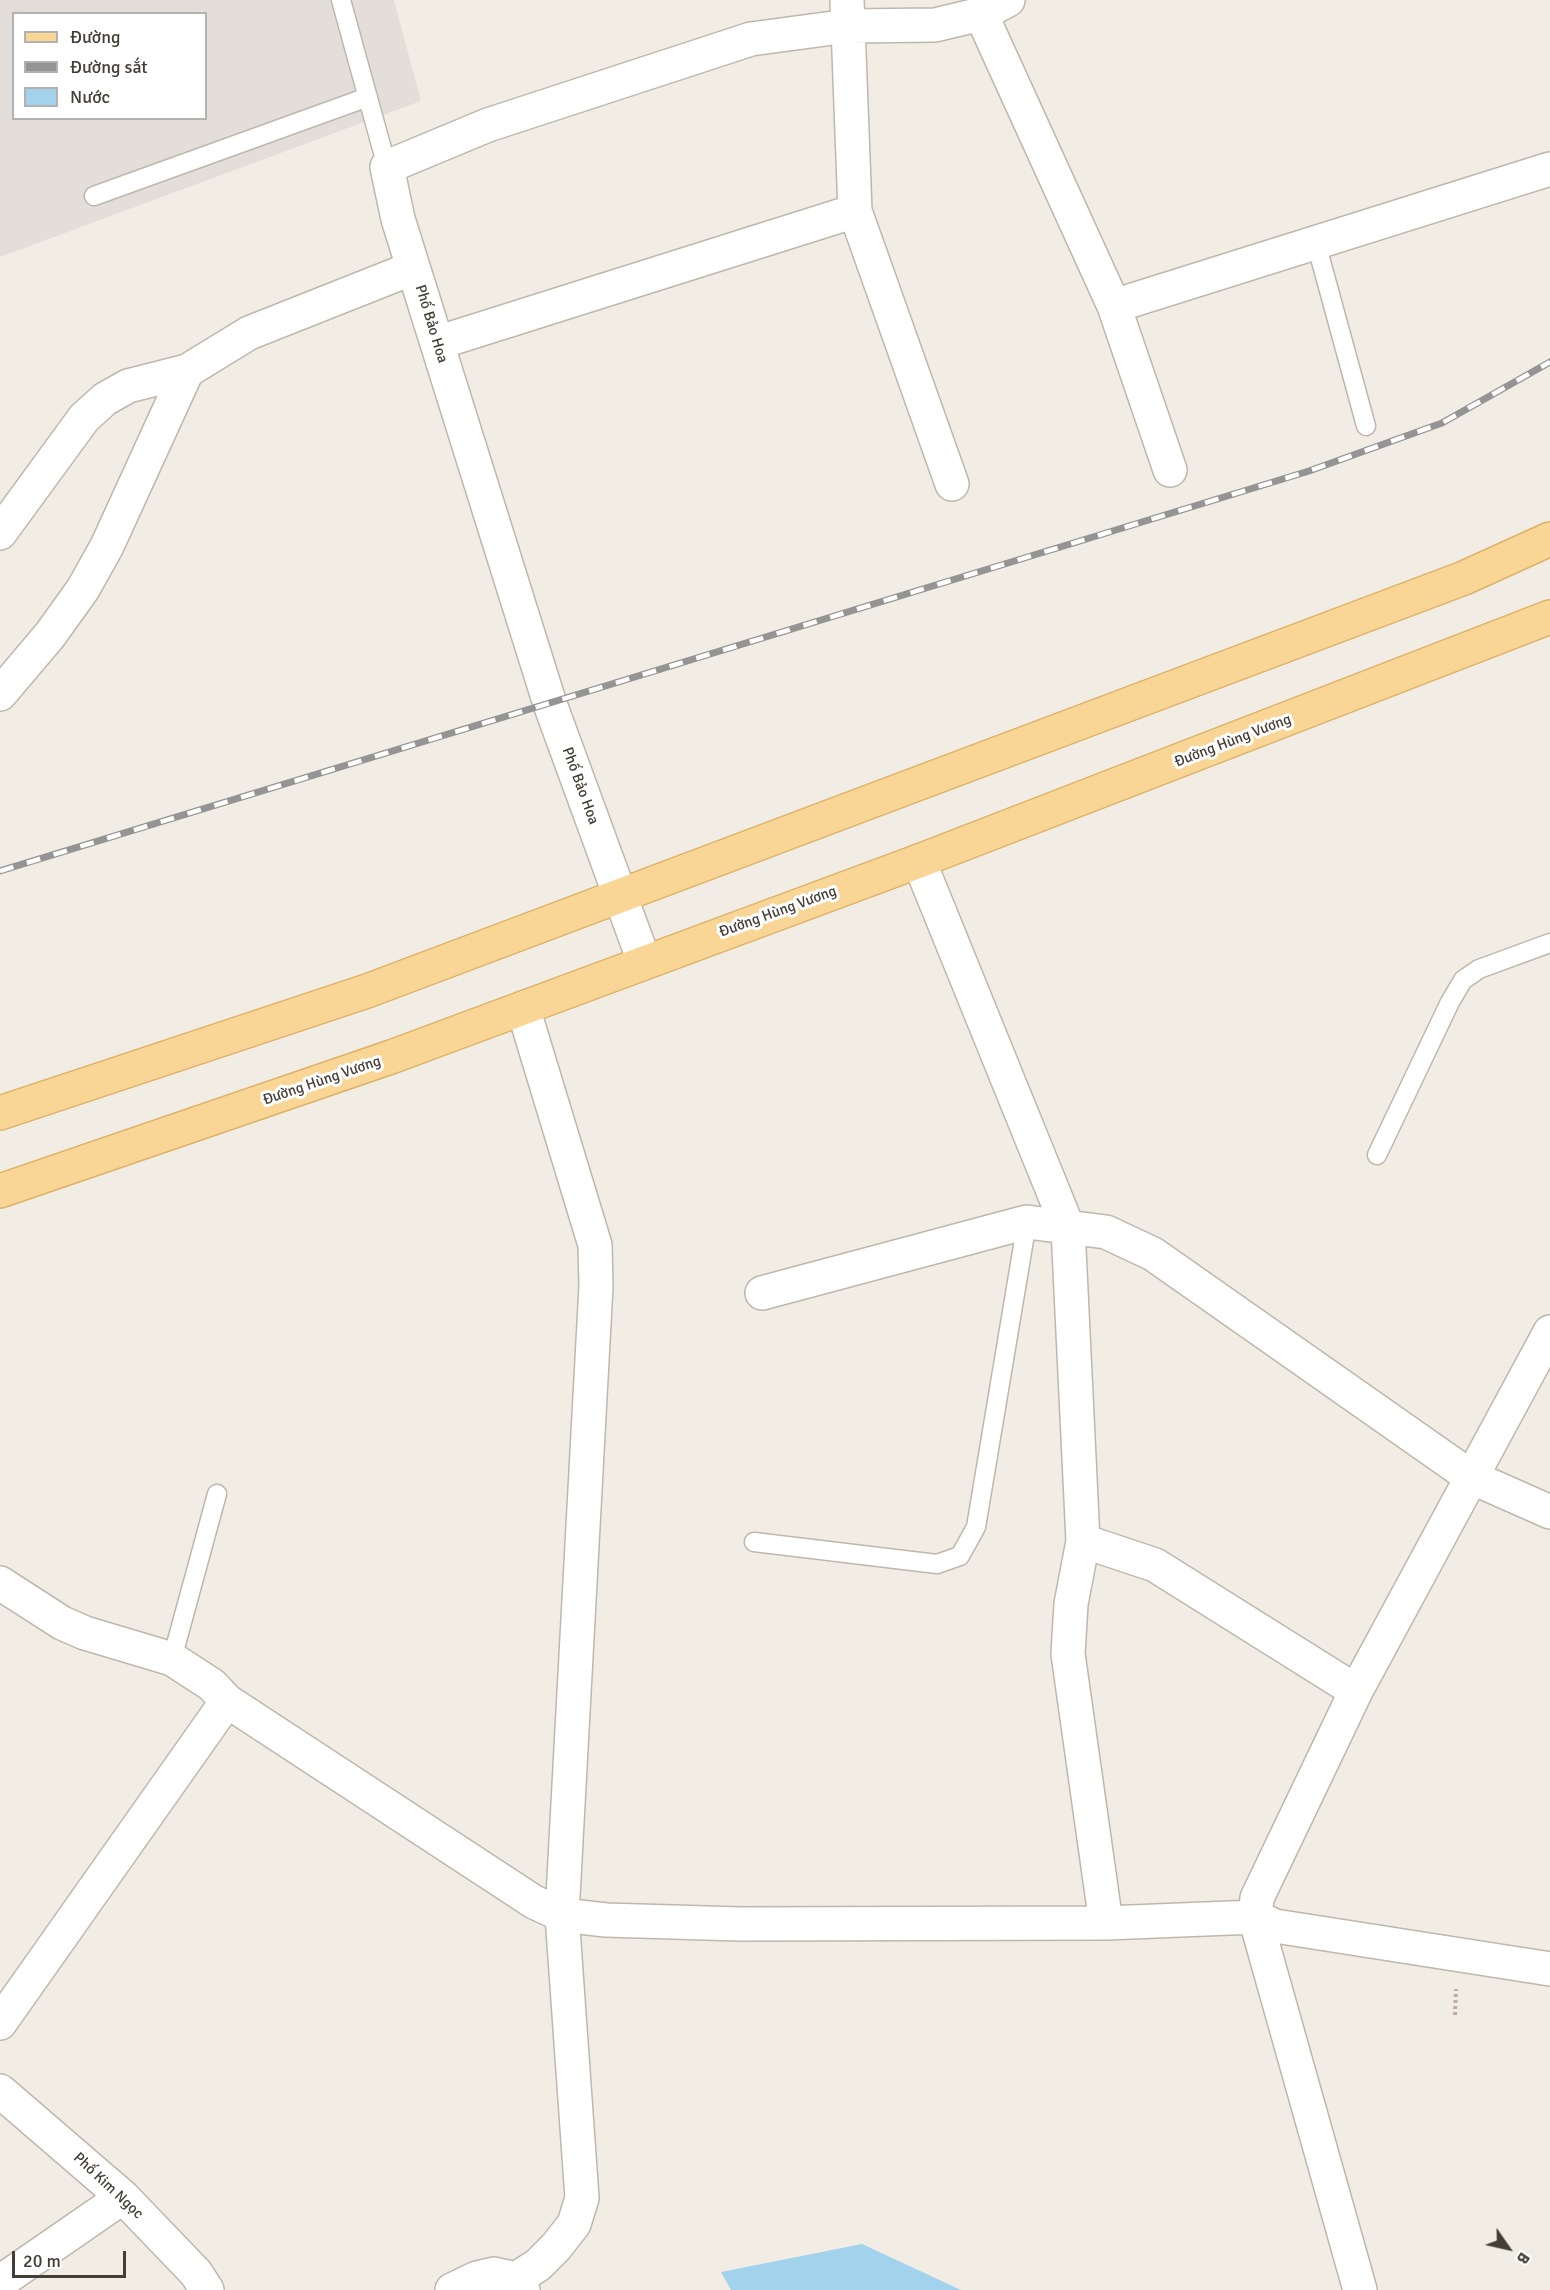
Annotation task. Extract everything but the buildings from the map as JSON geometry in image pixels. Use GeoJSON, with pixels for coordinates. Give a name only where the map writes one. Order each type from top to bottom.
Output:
{"type":"FeatureCollection","features":[{"type":"Feature","properties":{"kind":"main road"},"geometry":{"type":"LineString","coordinates":[[0,1113],[367,991],[1464,578],[1550,539]]}},
{"type":"Feature","properties":{"kind":"main road","name":"Đường Hùng Vương"},"geometry":{"type":"LineString","coordinates":[[0,1191],[391,1058],[644,961],[919,861],[1550,617]]}},
{"type":"Feature","properties":{"kind":"street"},"geometry":{"type":"LineString","coordinates":[[387,167],[488,124],[751,39],[847,13],[935,25],[994,7],[1114,306],[1170,470]]}},
{"type":"Feature","properties":{"kind":"street"},"geometry":{"type":"LineString","coordinates":[[847,13],[855,211],[952,484]]}},
{"type":"Feature","properties":{"kind":"street","name":"Phố Bảo Hoa"},"geometry":{"type":"LineString","coordinates":[[387,167],[398,219],[550,704],[644,961]]}},
{"type":"Feature","properties":{"kind":"street"},"geometry":{"type":"LineString","coordinates":[[1114,306],[1550,169]]}},
{"type":"Feature","properties":{"kind":"street"},"geometry":{"type":"LineString","coordinates":[[437,343],[855,211]]}},
{"type":"Feature","properties":{"kind":"street"},"geometry":{"type":"LineString","coordinates":[[0,533],[84,418],[105,399],[128,386],[187,371],[249,333],[413,267]]}},
{"type":"Feature","properties":{"kind":"street"},"geometry":{"type":"LineString","coordinates":[[0,694],[50,635],[88,581],[107,546],[187,371]]}},
{"type":"Feature","properties":{"kind":"street"},"geometry":{"type":"LineString","coordinates":[[919,861],[1068,1228],[1083,1541],[1071,1604],[1068,1654],[1106,1923]]}},
{"type":"Feature","properties":{"kind":"street"},"geometry":{"type":"LineString","coordinates":[[452,2290],[477,2278],[494,2274],[520,2285],[574,2224],[582,2198],[562,1915],[596,1286],[595,1245],[523,1008]]}},
{"type":"Feature","properties":{"kind":"street"},"geometry":{"type":"LineString","coordinates":[[762,1293],[1027,1222],[1106,1232],[1153,1254],[1471,1477],[1550,1512]]}},
{"type":"Feature","properties":{"kind":"street"},"geometry":{"type":"LineString","coordinates":[[1360,2290],[1255,1917],[1257,1898],[1356,1691],[1550,1332]]}},
{"type":"Feature","properties":{"kind":"street"},"geometry":{"type":"LineString","coordinates":[[1083,1541],[1155,1565],[1356,1691]]}},
{"type":"Feature","properties":{"kind":"street"},"geometry":{"type":"LineString","coordinates":[[0,1583],[62,1623],[85,1633],[172,1659],[212,1685],[227,1701],[534,1902],[562,1915],[606,1920],[740,1924],[1106,1923],[1255,1917],[1275,1926],[1550,1969]]}},
{"type":"Feature","properties":{"kind":"street"},"geometry":{"type":"LineString","coordinates":[[0,2024],[227,1701]]}},
{"type":"Feature","properties":{"kind":"street","name":"Phố Kim Ngọc"},"geometry":{"type":"LineString","coordinates":[[0,2091],[123,2197],[196,2273],[207,2290]]}},
{"type":"Feature","properties":{"kind":"street"},"geometry":{"type":"LineString","coordinates":[[0,2282],[123,2197]]}},
{"type":"Feature","properties":{"kind":"lane"},"geometry":{"type":"LineString","coordinates":[[341,0],[387,167]]}},
{"type":"Feature","properties":{"kind":"lane"},"geometry":{"type":"LineString","coordinates":[[94,196],[368,97]]}},
{"type":"Feature","properties":{"kind":"lane"},"geometry":{"type":"LineString","coordinates":[[1316,243],[1366,426]]}},
{"type":"Feature","properties":{"kind":"lane"},"geometry":{"type":"LineString","coordinates":[[1377,1155],[1450,1002],[1463,980],[1479,969],[1550,943]]}},
{"type":"Feature","properties":{"kind":"lane"},"geometry":{"type":"LineString","coordinates":[[754,1542],[938,1564],[960,1556],[976,1527],[1027,1222]]}},
{"type":"Feature","properties":{"kind":"lane"},"geometry":{"type":"LineString","coordinates":[[172,1659],[217,1494]]}},
{"type":"Feature","properties":{"kind":"shaded area"},"geometry":{"type":"Polygon","coordinates":[[[0,0],[394,0],[421,101],[0,257],[0,0]]]}},
{"type":"Feature","properties":{"kind":"water"},"geometry":{"type":"Polygon","coordinates":[[[862,2244],[961,2290],[731,2290],[721,2272],[862,2244]]]}},
{"type":"Feature","properties":{"kind":"railway"},"geometry":{"type":"LineString","coordinates":[[0,871],[1309,471],[1442,423],[1550,362]]}}]}
